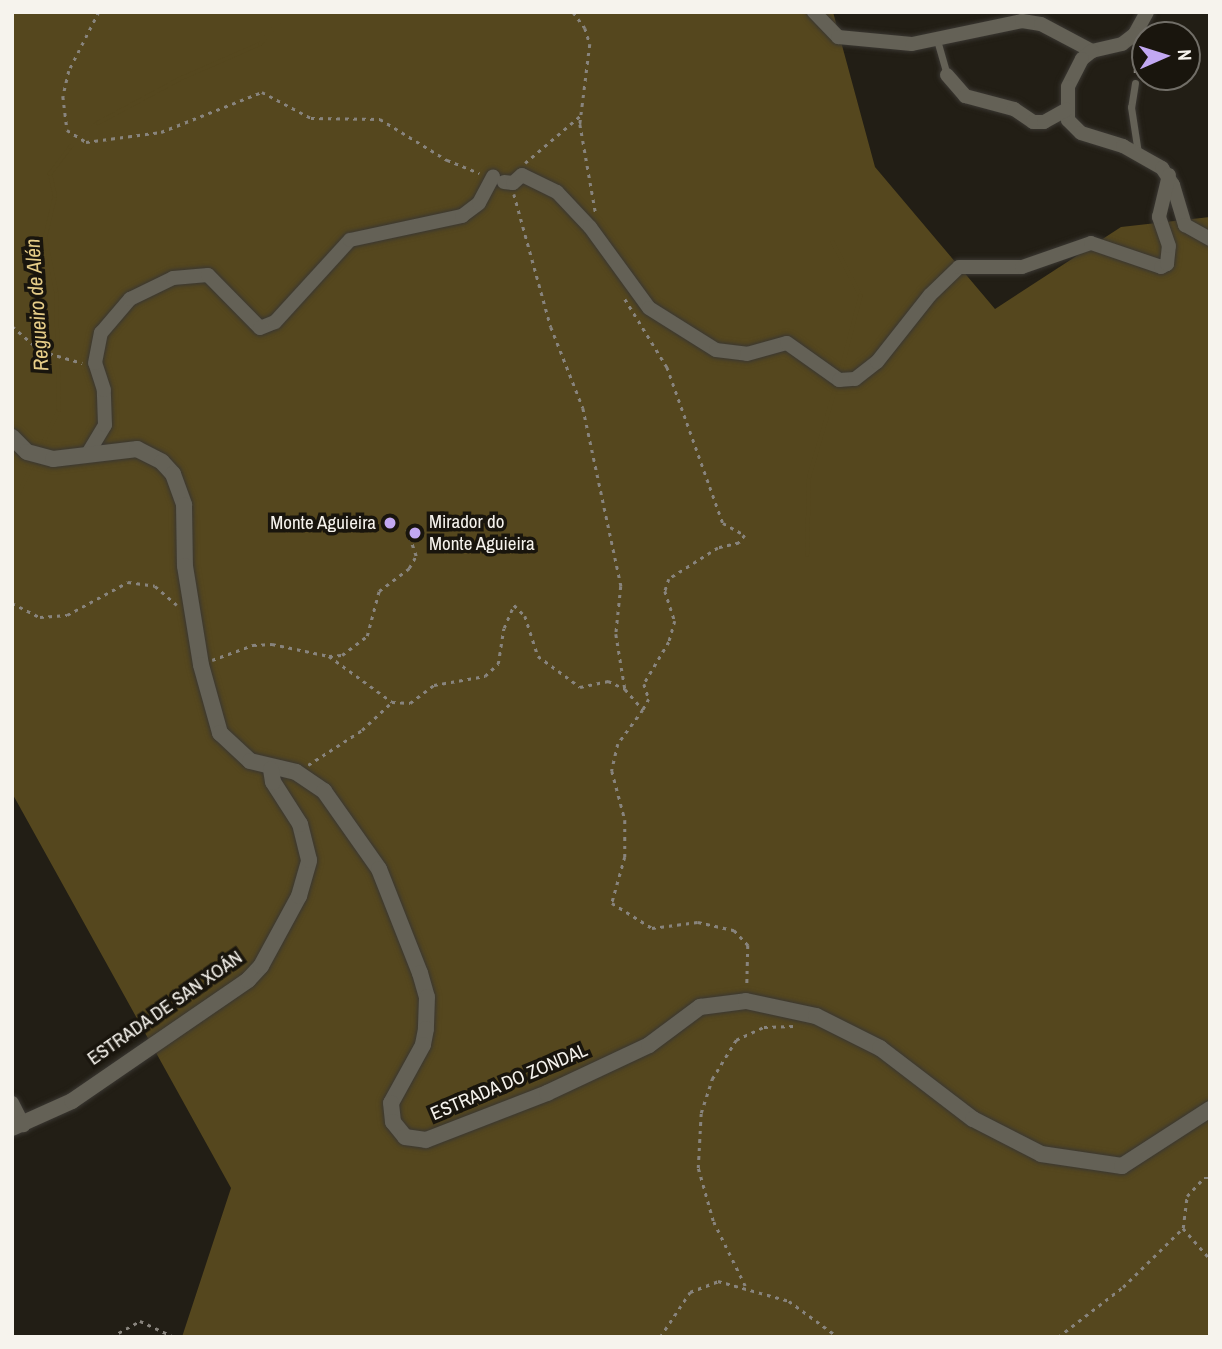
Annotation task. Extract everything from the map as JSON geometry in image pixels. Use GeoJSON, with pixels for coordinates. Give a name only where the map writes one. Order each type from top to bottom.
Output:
{"type":"FeatureCollection","features":[{"type":"Feature","properties":{"kind":"street"},"geometry":{"type":"LineString","coordinates":[[814,12],[838,37],[912,44],[1031,22],[1092,51]]}},
{"type":"Feature","properties":{"kind":"street"},"geometry":{"type":"LineString","coordinates":[[1131,37],[1122,44],[1092,51],[1075,69],[1067,108],[1068,120],[1081,133],[1139,154],[1169,175],[1185,225],[1210,239]]}},
{"type":"Feature","properties":{"kind":"street"},"geometry":{"type":"LineString","coordinates":[[947,75],[965,96],[1014,109],[1033,122],[1044,122],[1067,108]]}},
{"type":"Feature","properties":{"kind":"street"},"geometry":{"type":"LineString","coordinates":[[87,454],[105,425],[104,390],[96,363],[101,333],[113,315],[130,299],[161,284],[208,275],[260,328],[275,322],[350,240],[462,216],[508,179],[557,192],[607,248],[630,286],[649,308],[716,350],[747,354],[787,344],[799,348],[827,376],[855,379],[877,362],[930,295],[959,267],[1022,267],[1091,243],[1161,267],[1167,264],[1169,246],[1159,217],[1169,175]]}},
{"type":"Feature","properties":{"kind":"street","name":"ESTRADA DO ZONDAL"},"geometry":{"type":"LineString","coordinates":[[12,437],[27,452],[37,457],[67,458],[136,449],[162,462],[173,474],[184,505],[194,623],[201,665],[220,733],[250,761],[271,769],[296,772],[324,791],[379,869],[420,973],[428,1013],[424,1037],[391,1103],[393,1122],[405,1137],[426,1140],[547,1093],[649,1045],[701,1007],[746,1001],[816,1016],[880,1048],[973,1119],[1041,1154],[1122,1166],[1210,1109]]}},
{"type":"Feature","properties":{"kind":"street","name":"ESTRADA DE SAN XOÁN"},"geometry":{"type":"LineString","coordinates":[[18,1126],[72,1101],[248,980],[261,966],[299,897],[309,860],[300,824],[278,793],[271,769]]}},
{"type":"Feature","properties":{"kind":"street"},"geometry":{"type":"LineString","coordinates":[[12,1103],[18,1126]]}},
{"type":"Feature","properties":{"kind":"lane"},"geometry":{"type":"LineString","coordinates":[[937,40],[947,75]]}},
{"type":"Feature","properties":{"kind":"lane"},"geometry":{"type":"LineString","coordinates":[[1134,91],[1131,107],[1139,154]]}},
{"type":"Feature","properties":{"kind":"path"},"geometry":{"type":"LineString","coordinates":[[99,12],[69,71],[63,96],[67,130],[86,142],[161,132],[262,92],[311,118],[380,120],[447,160],[508,179]]}},
{"type":"Feature","properties":{"kind":"path"},"geometry":{"type":"LineString","coordinates":[[573,12],[585,28],[590,44],[581,115],[598,223]]}},
{"type":"Feature","properties":{"kind":"path"},"geometry":{"type":"LineString","coordinates":[[508,179],[581,115]]}},
{"type":"Feature","properties":{"kind":"path"},"geometry":{"type":"LineString","coordinates":[[508,179],[551,327],[583,408],[601,485],[621,586],[616,634],[625,689]]}},
{"type":"Feature","properties":{"kind":"path"},"geometry":{"type":"LineString","coordinates":[[630,286],[624,302],[667,367],[723,523],[745,535],[739,543],[718,548],[669,579],[665,591],[675,621],[669,642],[648,673],[644,684],[649,699],[618,744],[612,771],[625,820],[625,857],[612,903],[647,927],[712,923],[743,936],[750,958],[746,1001]]}},
{"type":"Feature","properties":{"kind":"path"},"geometry":{"type":"LineString","coordinates":[[12,326],[41,351],[77,363],[96,363]]}},
{"type":"Feature","properties":{"kind":"path"},"geometry":{"type":"LineString","coordinates":[[201,665],[253,645],[272,644],[329,656],[342,655],[367,636],[379,591],[409,568],[416,556],[407,530]]}},
{"type":"Feature","properties":{"kind":"path"},"geometry":{"type":"LineString","coordinates":[[12,603],[40,617],[81,609],[120,584],[148,584],[194,623]]}},
{"type":"Feature","properties":{"kind":"path"},"geometry":{"type":"LineString","coordinates":[[329,656],[392,702],[410,703],[447,680],[485,676],[498,664],[503,628],[514,604],[526,616],[538,656],[580,687],[608,681],[625,689],[643,710]]}},
{"type":"Feature","properties":{"kind":"path"},"geometry":{"type":"LineString","coordinates":[[296,772],[337,749],[392,702]]}},
{"type":"Feature","properties":{"kind":"path"},"geometry":{"type":"LineString","coordinates":[[745,1286],[713,1221],[698,1168],[701,1113],[712,1079],[736,1040],[764,1027],[796,1025],[816,1016]]}},
{"type":"Feature","properties":{"kind":"path"},"geometry":{"type":"LineString","coordinates":[[1059,1337],[1123,1287],[1183,1228],[1187,1196],[1204,1178],[1210,1178]]}},
{"type":"Feature","properties":{"kind":"path"},"geometry":{"type":"LineString","coordinates":[[1183,1228],[1210,1258]]}},
{"type":"Feature","properties":{"kind":"path"},"geometry":{"type":"LineString","coordinates":[[660,1337],[690,1292],[718,1281],[745,1286],[789,1301],[838,1337]]}},
{"type":"Feature","properties":{"kind":"path"},"geometry":{"type":"LineString","coordinates":[[111,1337],[139,1321],[174,1337]]}},
{"type":"Feature","properties":{"kind":"shaded area"},"geometry":{"type":"Polygon","coordinates":[[[12,12],[833,12],[875,167],[995,309],[1121,227],[1210,217],[1210,1337],[182,1337],[231,1188],[12,793],[12,12]]]}},
{"type":"Feature","properties":{"kind":"waterway","name":"Regueiro de Alén"},"geometry":{"type":"LineString","coordinates":[[40,449],[59,410],[56,291],[45,238],[55,196],[50,174],[70,147],[98,123],[182,78],[260,44],[288,12]]}},
{"type":"Feature","properties":{"kind":"waterway"},"geometry":{"type":"LineString","coordinates":[[833,242],[861,296],[840,376]]}},
{"type":"Feature","properties":{"kind":"waterway"},"geometry":{"type":"LineString","coordinates":[[807,555],[809,477],[837,383]]}},
{"type":"Feature","properties":{"kind":"waterway","name":"Regueiro de Alén"},"geometry":{"type":"LineString","coordinates":[[12,508],[35,459]]}},
{"type":"Feature","properties":{"kind":"place","name":"Monte Aguieira"},"geometry":{"type":"Point","coordinates":[390,523]}},
{"type":"Feature","properties":{"kind":"place","name":"Mirador do Monte Aguieira"},"geometry":{"type":"Point","coordinates":[415,533]}}]}
